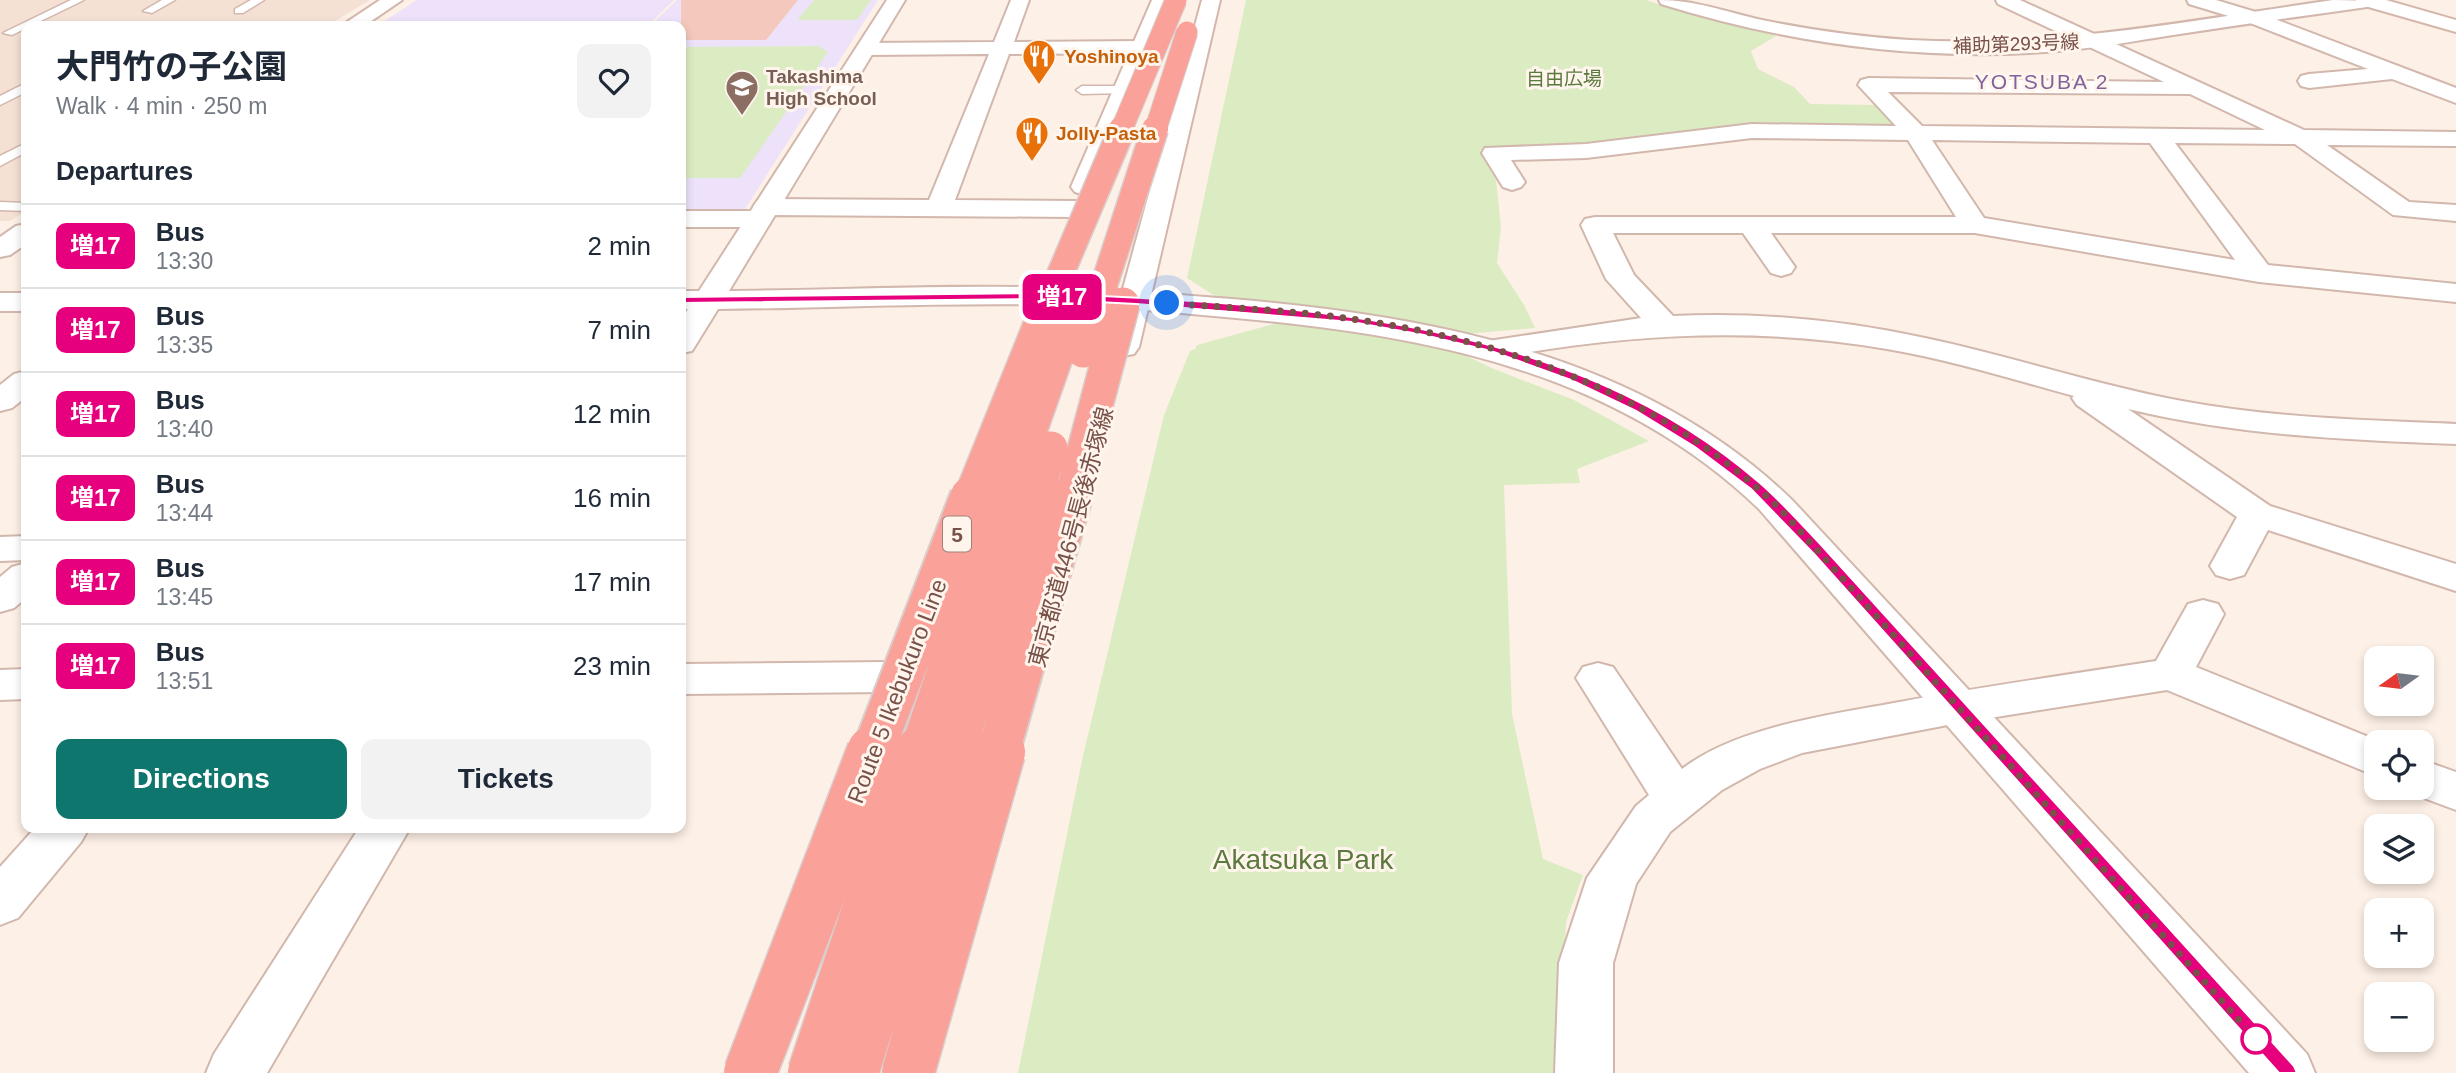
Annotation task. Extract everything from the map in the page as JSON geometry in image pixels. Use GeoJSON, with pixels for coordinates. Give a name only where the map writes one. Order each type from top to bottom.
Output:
{"type":"FeatureCollection","features":[{"type":"Feature","properties":{"kind":"highway","name":"Route 5 Ikebukuro Line"},"geometry":{"type":"LineString","coordinates":[[750,1073],[1014,386],[1176,0]]}},
{"type":"Feature","properties":{"kind":"highway"},"geometry":{"type":"LineString","coordinates":[[814,1073],[1176,0]]}},
{"type":"Feature","properties":{"kind":"highway"},"geometry":{"type":"LineString","coordinates":[[852,1073],[1017,553],[1198,0]]}},
{"type":"Feature","properties":{"kind":"highway"},"geometry":{"type":"LineString","coordinates":[[908,1073],[1102,389],[1198,0]]}},
{"type":"Feature","properties":{"kind":"street"},"geometry":{"type":"LineString","coordinates":[[359,21],[393,0]]}},
{"type":"Feature","properties":{"kind":"street"},"geometry":{"type":"LineString","coordinates":[[686,327],[694,300],[762,213],[896,0]]}},
{"type":"Feature","properties":{"kind":"street"},"geometry":{"type":"LineString","coordinates":[[939,209],[1020,0]]}},
{"type":"Feature","properties":{"kind":"street"},"geometry":{"type":"LineString","coordinates":[[731,1073],[1039,296],[1161,0]]}},
{"type":"Feature","properties":{"kind":"street","name":"東京都道446号長後赤塚線"},"geometry":{"type":"LineString","coordinates":[[925,1073],[1136,300],[1211,0]]}},
{"type":"Feature","properties":{"kind":"street"},"geometry":{"type":"LineString","coordinates":[[2005,0],[2300,137],[2402,209],[2456,213]]}},
{"type":"Feature","properties":{"kind":"street"},"geometry":{"type":"LineString","coordinates":[[2196,0],[2252,18],[2456,96]]}},
{"type":"Feature","properties":{"kind":"street"},"geometry":{"type":"LineString","coordinates":[[2366,0],[2456,26]]}},
{"type":"Feature","properties":{"kind":"street","name":"補助第293号線"},"geometry":{"type":"LineString","coordinates":[[1672,1],[1774,27],[1883,42],[2001,47],[2094,41],[2366,0]]}},
{"type":"Feature","properties":{"kind":"street"},"geometry":{"type":"LineString","coordinates":[[866,49],[1141,47]]}},
{"type":"Feature","properties":{"kind":"street"},"geometry":{"type":"LineString","coordinates":[[2309,80],[2396,73]]}},
{"type":"Feature","properties":{"kind":"street"},"geometry":{"type":"LineString","coordinates":[[1975,225],[1915,132],[1869,85],[2197,89]]}},
{"type":"Feature","properties":{"kind":"street"},"geometry":{"type":"LineString","coordinates":[[1956,86],[2011,133]]}},
{"type":"Feature","properties":{"kind":"street"},"geometry":{"type":"LineString","coordinates":[[2040,88],[2101,134]]}},
{"type":"Feature","properties":{"kind":"street"},"geometry":{"type":"LineString","coordinates":[[2120,88],[2189,136]]}},
{"type":"Feature","properties":{"kind":"street"},"geometry":{"type":"LineString","coordinates":[[2382,115],[2448,139]]}},
{"type":"Feature","properties":{"kind":"street"},"geometry":{"type":"LineString","coordinates":[[1512,183],[1494,153],[1586,151],[1752,131],[2448,139]]}},
{"type":"Feature","properties":{"kind":"street"},"geometry":{"type":"LineString","coordinates":[[2157,135],[2259,273]]}},
{"type":"Feature","properties":{"kind":"street"},"geometry":{"type":"LineString","coordinates":[[686,219],[762,213],[1075,209]]}},
{"type":"Feature","properties":{"kind":"street"},"geometry":{"type":"LineString","coordinates":[[1662,324],[1622,279],[1595,225],[1975,225],[2259,273],[2456,293]]}},
{"type":"Feature","properties":{"kind":"street"},"geometry":{"type":"LineString","coordinates":[[1751,225],[1781,267]]}},
{"type":"Feature","properties":{"kind":"street"},"geometry":{"type":"LineString","coordinates":[[0,248],[21,235]]}},
{"type":"Feature","properties":{"kind":"street"},"geometry":{"type":"LineString","coordinates":[[694,300],[1039,296],[1136,300],[1352,319],[1411,329],[1495,349],[1575,377],[1641,408],[1699,444],[1756,486],[1818,551],[2286,1073]]}},
{"type":"Feature","properties":{"kind":"street"},"geometry":{"type":"LineString","coordinates":[[0,302],[21,302]]}},
{"type":"Feature","properties":{"kind":"street"},"geometry":{"type":"LineString","coordinates":[[1495,349],[1550,338],[1662,324],[1731,323],[1839,332],[1941,351],[2184,411],[2260,422],[2456,434]]}},
{"type":"Feature","properties":{"kind":"street"},"geometry":{"type":"LineString","coordinates":[[0,401],[21,385]]}},
{"type":"Feature","properties":{"kind":"street"},"geometry":{"type":"LineString","coordinates":[[2070,385],[2257,514],[2456,578]]}},
{"type":"Feature","properties":{"kind":"street"},"geometry":{"type":"LineString","coordinates":[[2230,566],[2257,514]]}},
{"type":"Feature","properties":{"kind":"street"},"geometry":{"type":"LineString","coordinates":[[0,549],[21,548]]}},
{"type":"Feature","properties":{"kind":"street"},"geometry":{"type":"LineString","coordinates":[[0,599],[21,580]]}},
{"type":"Feature","properties":{"kind":"street"},"geometry":{"type":"LineString","coordinates":[[2171,674],[2203,614]]}},
{"type":"Feature","properties":{"kind":"street"},"geometry":{"type":"LineString","coordinates":[[1584,1073],[1586,963],[1612,878],[1653,819],[1705,777],[1744,757],[1795,738],[1958,707],[2171,674],[2364,754]]}},
{"type":"Feature","properties":{"kind":"street"},"geometry":{"type":"LineString","coordinates":[[686,679],[887,677]]}},
{"type":"Feature","properties":{"kind":"street"},"geometry":{"type":"LineString","coordinates":[[1598,678],[1677,799]]}},
{"type":"Feature","properties":{"kind":"street"},"geometry":{"type":"LineString","coordinates":[[0,685],[21,684]]}},
{"type":"Feature","properties":{"kind":"street"},"geometry":{"type":"LineString","coordinates":[[2434,783],[2456,792]]}},
{"type":"Feature","properties":{"kind":"street"},"geometry":{"type":"LineString","coordinates":[[0,903],[60,833]]}},
{"type":"Feature","properties":{"kind":"street"},"geometry":{"type":"LineString","coordinates":[[235,1073],[382,833]]}},
{"type":"Feature","properties":{"kind":"lane"},"geometry":{"type":"LineString","coordinates":[[34,21],[79,0]]}},
{"type":"Feature","properties":{"kind":"lane"},"geometry":{"type":"LineString","coordinates":[[148,11],[170,0]]}},
{"type":"Feature","properties":{"kind":"lane"},"geometry":{"type":"LineString","coordinates":[[239,11],[259,0]]}},
{"type":"Feature","properties":{"kind":"lane"},"geometry":{"type":"LineString","coordinates":[[8,33],[21,27]]}},
{"type":"Feature","properties":{"kind":"lane"},"geometry":{"type":"LineString","coordinates":[[0,101],[21,90]]}},
{"type":"Feature","properties":{"kind":"lane"},"geometry":{"type":"LineString","coordinates":[[1082,90],[1123,90]]}},
{"type":"Feature","properties":{"kind":"lane"},"geometry":{"type":"LineString","coordinates":[[0,162],[21,150]]}},
{"type":"Feature","properties":{"kind":"lane"},"geometry":{"type":"LineString","coordinates":[[0,206],[21,206]]}},
{"type":"Feature","properties":{"kind":"shaded area"},"geometry":{"type":"Polygon","coordinates":[[[0,0],[370,0],[335,21],[21,21],[21,214],[10,221],[0,221],[0,0]]]}},
{"type":"Feature","properties":{"kind":"shaded area"},"geometry":{"type":"Polygon","coordinates":[[[417,0],[674,0],[652,21],[385,21],[417,0]]]}},
{"type":"Feature","properties":{"kind":"shaded area","name":"Takashima High School"},"geometry":{"type":"Polygon","coordinates":[[[677,0],[878,0],[745,209],[730,213],[686,213],[686,21],[655,21],[677,0]]]}},
{"type":"Feature","properties":{"kind":"green space"},"geometry":{"type":"Polygon","coordinates":[[[814,0],[871,0],[857,20],[797,20],[814,0]]]}},
{"type":"Feature","properties":{"kind":"green space","name":"自由広場"},"geometry":{"type":"Polygon","coordinates":[[[1246,0],[1646,0],[1696,16],[1772,33],[1776,36],[1751,51],[1758,69],[1794,87],[1810,104],[1876,105],[1896,125],[1892,128],[1567,148],[1480,150],[1496,180],[1501,227],[1497,263],[1524,305],[1535,328],[1465,334],[1378,316],[1215,296],[1187,278],[1246,0]]]}},
{"type":"Feature","properties":{"kind":"green space"},"geometry":{"type":"Polygon","coordinates":[[[818,46],[828,52],[740,178],[686,178],[686,47],[818,46]]]}},
{"type":"Feature","properties":{"kind":"green space","name":"Akatsuka Park"},"geometry":{"type":"Polygon","coordinates":[[[1274,324],[1340,326],[1443,345],[1494,369],[1574,400],[1649,441],[1577,469],[1580,483],[1504,485],[1512,714],[1543,859],[1583,875],[1566,922],[1558,1073],[1018,1073],[1083,756],[1164,415],[1190,351],[1197,345],[1274,324]]]}},
{"type":"Feature","properties":{"kind":"building"},"geometry":{"type":"Polygon","coordinates":[[[681,0],[798,0],[766,40],[686,40],[686,21],[681,21],[681,0]]]}},
{"type":"Feature","properties":{"kind":"bus line","name":"増17"},"geometry":{"type":"LineString","coordinates":[[686,300],[1039,296],[1136,300],[1352,319],[1424,331],[1495,349],[1575,377],[1641,408],[1699,444],[1756,486],[1818,551],[2286,1073]]}},
{"type":"Feature","properties":{"kind":"place","name":"Yoshinoya"},"geometry":{"type":"Point","coordinates":[1039,86]}},
{"type":"Feature","properties":{"kind":"place","name":"Takashima High School"},"geometry":{"type":"Point","coordinates":[742,117]}},
{"type":"Feature","properties":{"kind":"place","name":"Jolly-Pasta"},"geometry":{"type":"Point","coordinates":[1032,163]}},
{"type":"Feature","properties":{"kind":"district","name":"YOTSUBA 2"},"geometry":{"type":"Point","coordinates":[2042,81]}},
{"type":"Feature","properties":{"kind":"route"},"geometry":{"type":"LineString","coordinates":[[1167,303],[1352,319],[1424,331],[1495,349],[1575,377],[1641,408],[1699,444],[1756,486],[1818,551],[2256,1039]]}}]}
